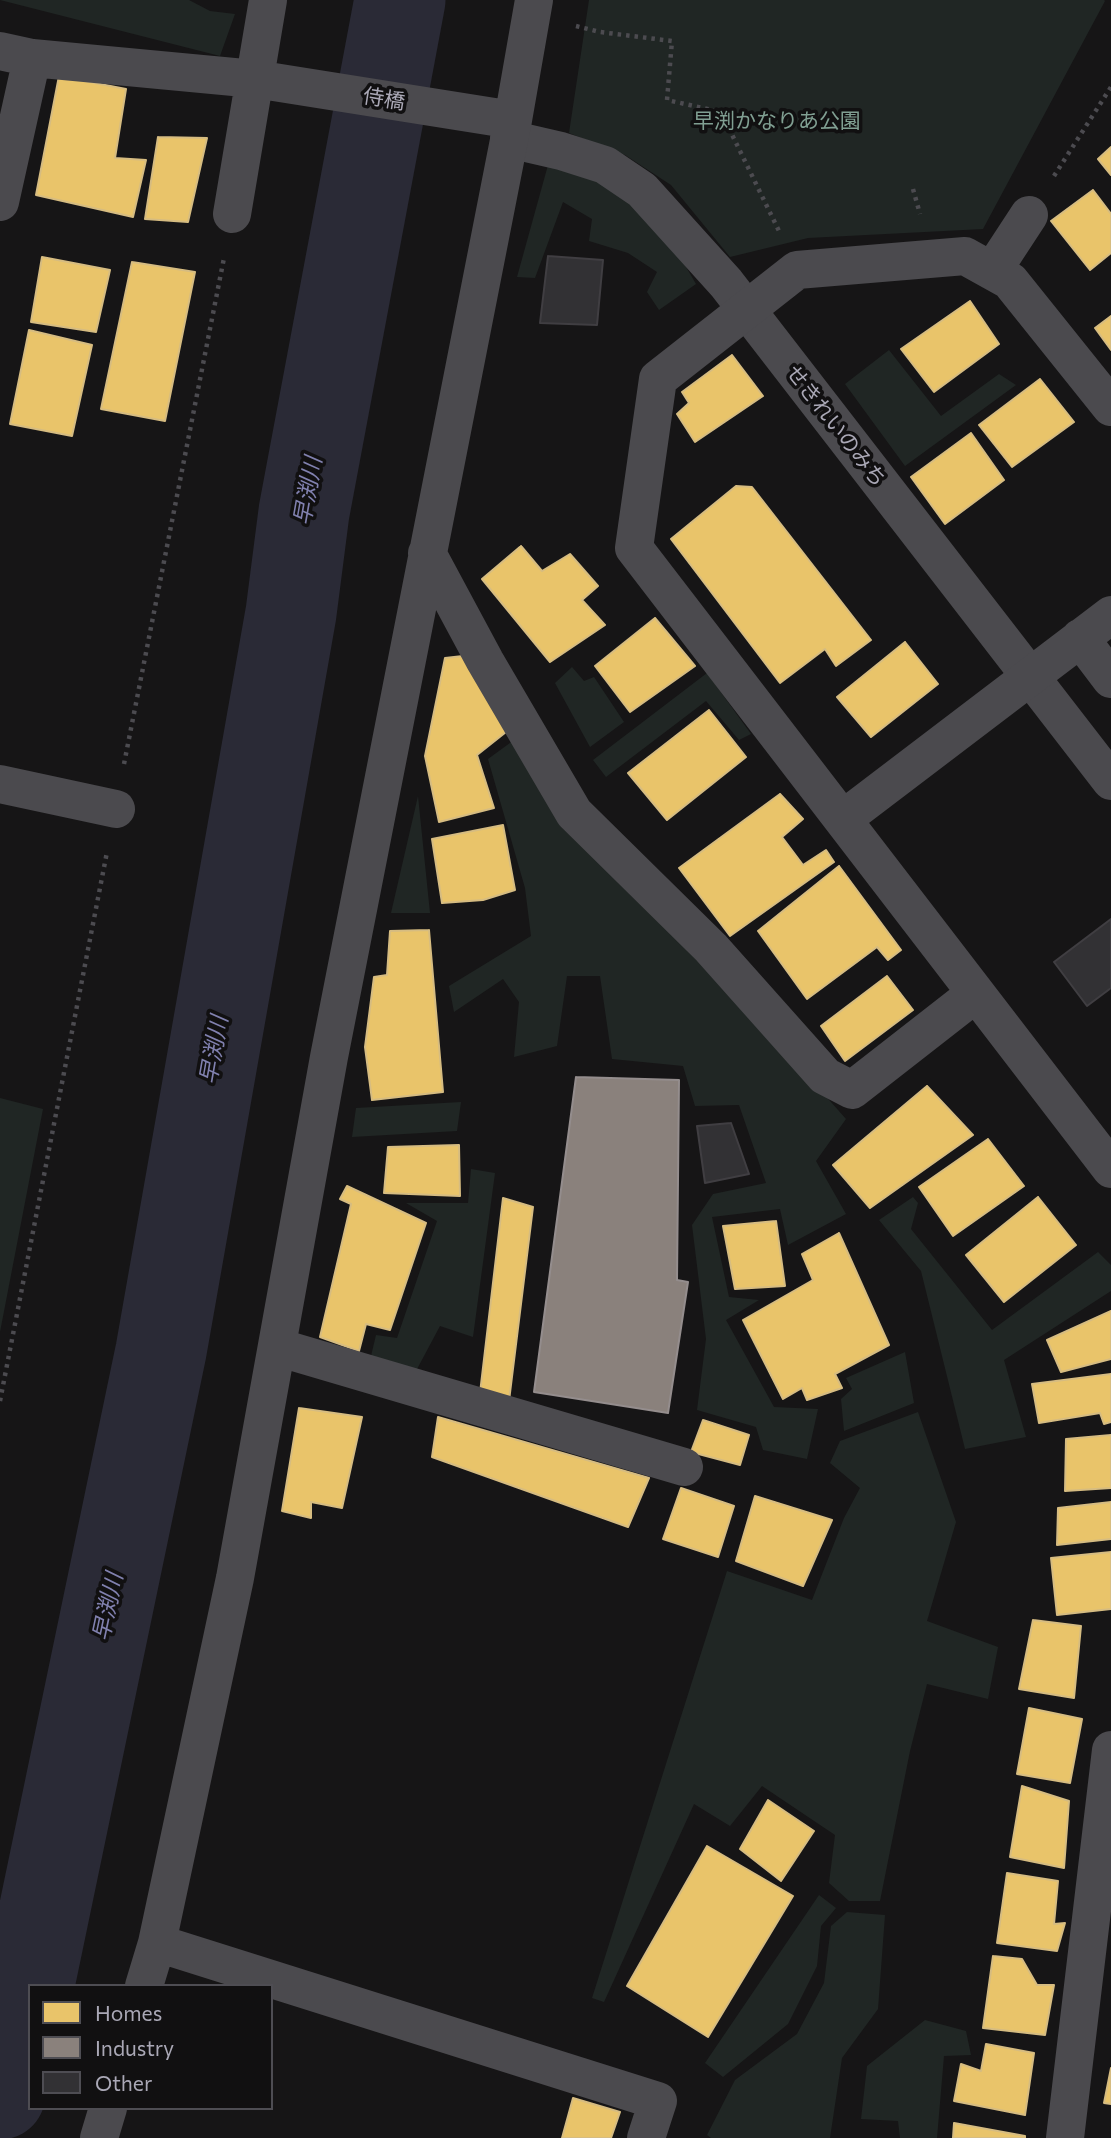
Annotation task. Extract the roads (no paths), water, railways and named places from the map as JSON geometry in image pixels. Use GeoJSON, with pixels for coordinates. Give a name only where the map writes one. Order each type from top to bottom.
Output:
{"type":"FeatureCollection","features":[{"type":"Feature","properties":{"kind":"street"},"geometry":{"type":"LineString","coordinates":[[232,214],[268,0]]}},
{"type":"Feature","properties":{"kind":"street"},"geometry":{"type":"LineString","coordinates":[[145,1984],[157,1944],[235,1578],[329,1058],[534,0]]}},
{"type":"Feature","properties":{"kind":"street"},"geometry":{"type":"LineString","coordinates":[[0,202],[16,55]]}},
{"type":"Feature","properties":{"kind":"street","name":"侍橋"},"geometry":{"type":"LineString","coordinates":[[16,55],[255,79],[511,129]]}},
{"type":"Feature","properties":{"kind":"street","name":"せきれいのみち"},"geometry":{"type":"LineString","coordinates":[[511,129],[561,151],[606,166],[642,190],[726,283],[1111,781]]}},
{"type":"Feature","properties":{"kind":"street"},"geometry":{"type":"LineString","coordinates":[[993,270],[1029,215]]}},
{"type":"Feature","properties":{"kind":"street"},"geometry":{"type":"LineString","coordinates":[[1111,407],[1010,281],[965,256],[784,280],[658,379],[634,548],[1111,1169]]}},
{"type":"Feature","properties":{"kind":"street"},"geometry":{"type":"LineString","coordinates":[[427,553],[485,661],[574,813],[711,947],[825,1076],[852,1090],[975,994]]}},
{"type":"Feature","properties":{"kind":"street"},"geometry":{"type":"LineString","coordinates":[[844,819],[1111,615]]}},
{"type":"Feature","properties":{"kind":"street"},"geometry":{"type":"LineString","coordinates":[[1067,647],[1111,679]]}},
{"type":"Feature","properties":{"kind":"street"},"geometry":{"type":"LineString","coordinates":[[0,784],[116,809]]}},
{"type":"Feature","properties":{"kind":"street"},"geometry":{"type":"LineString","coordinates":[[277,1347],[684,1467]]}},
{"type":"Feature","properties":{"kind":"street"},"geometry":{"type":"LineString","coordinates":[[1065,2138],[1111,1750]]}},
{"type":"Feature","properties":{"kind":"street"},"geometry":{"type":"LineString","coordinates":[[157,1944],[658,2101],[646,2138]]}},
{"type":"Feature","properties":{"kind":"street"},"geometry":{"type":"LineString","coordinates":[[99,2138],[107,2110]]}},
{"type":"Feature","properties":{"kind":"waterway","name":"早渕川"},"geometry":{"type":"LineString","coordinates":[[29,1984],[161,1351],[291,613],[304,512],[400,0]]}},
{"type":"Feature","properties":{"kind":"waterway","name":"早渕川"},"geometry":{"type":"LineString","coordinates":[[0,2094],[28,1989]]}},
{"type":"Feature","properties":{"kind":"park label","name":"早渕かなりあ公園"},"geometry":{"type":"Point","coordinates":[777,121]}}]}
